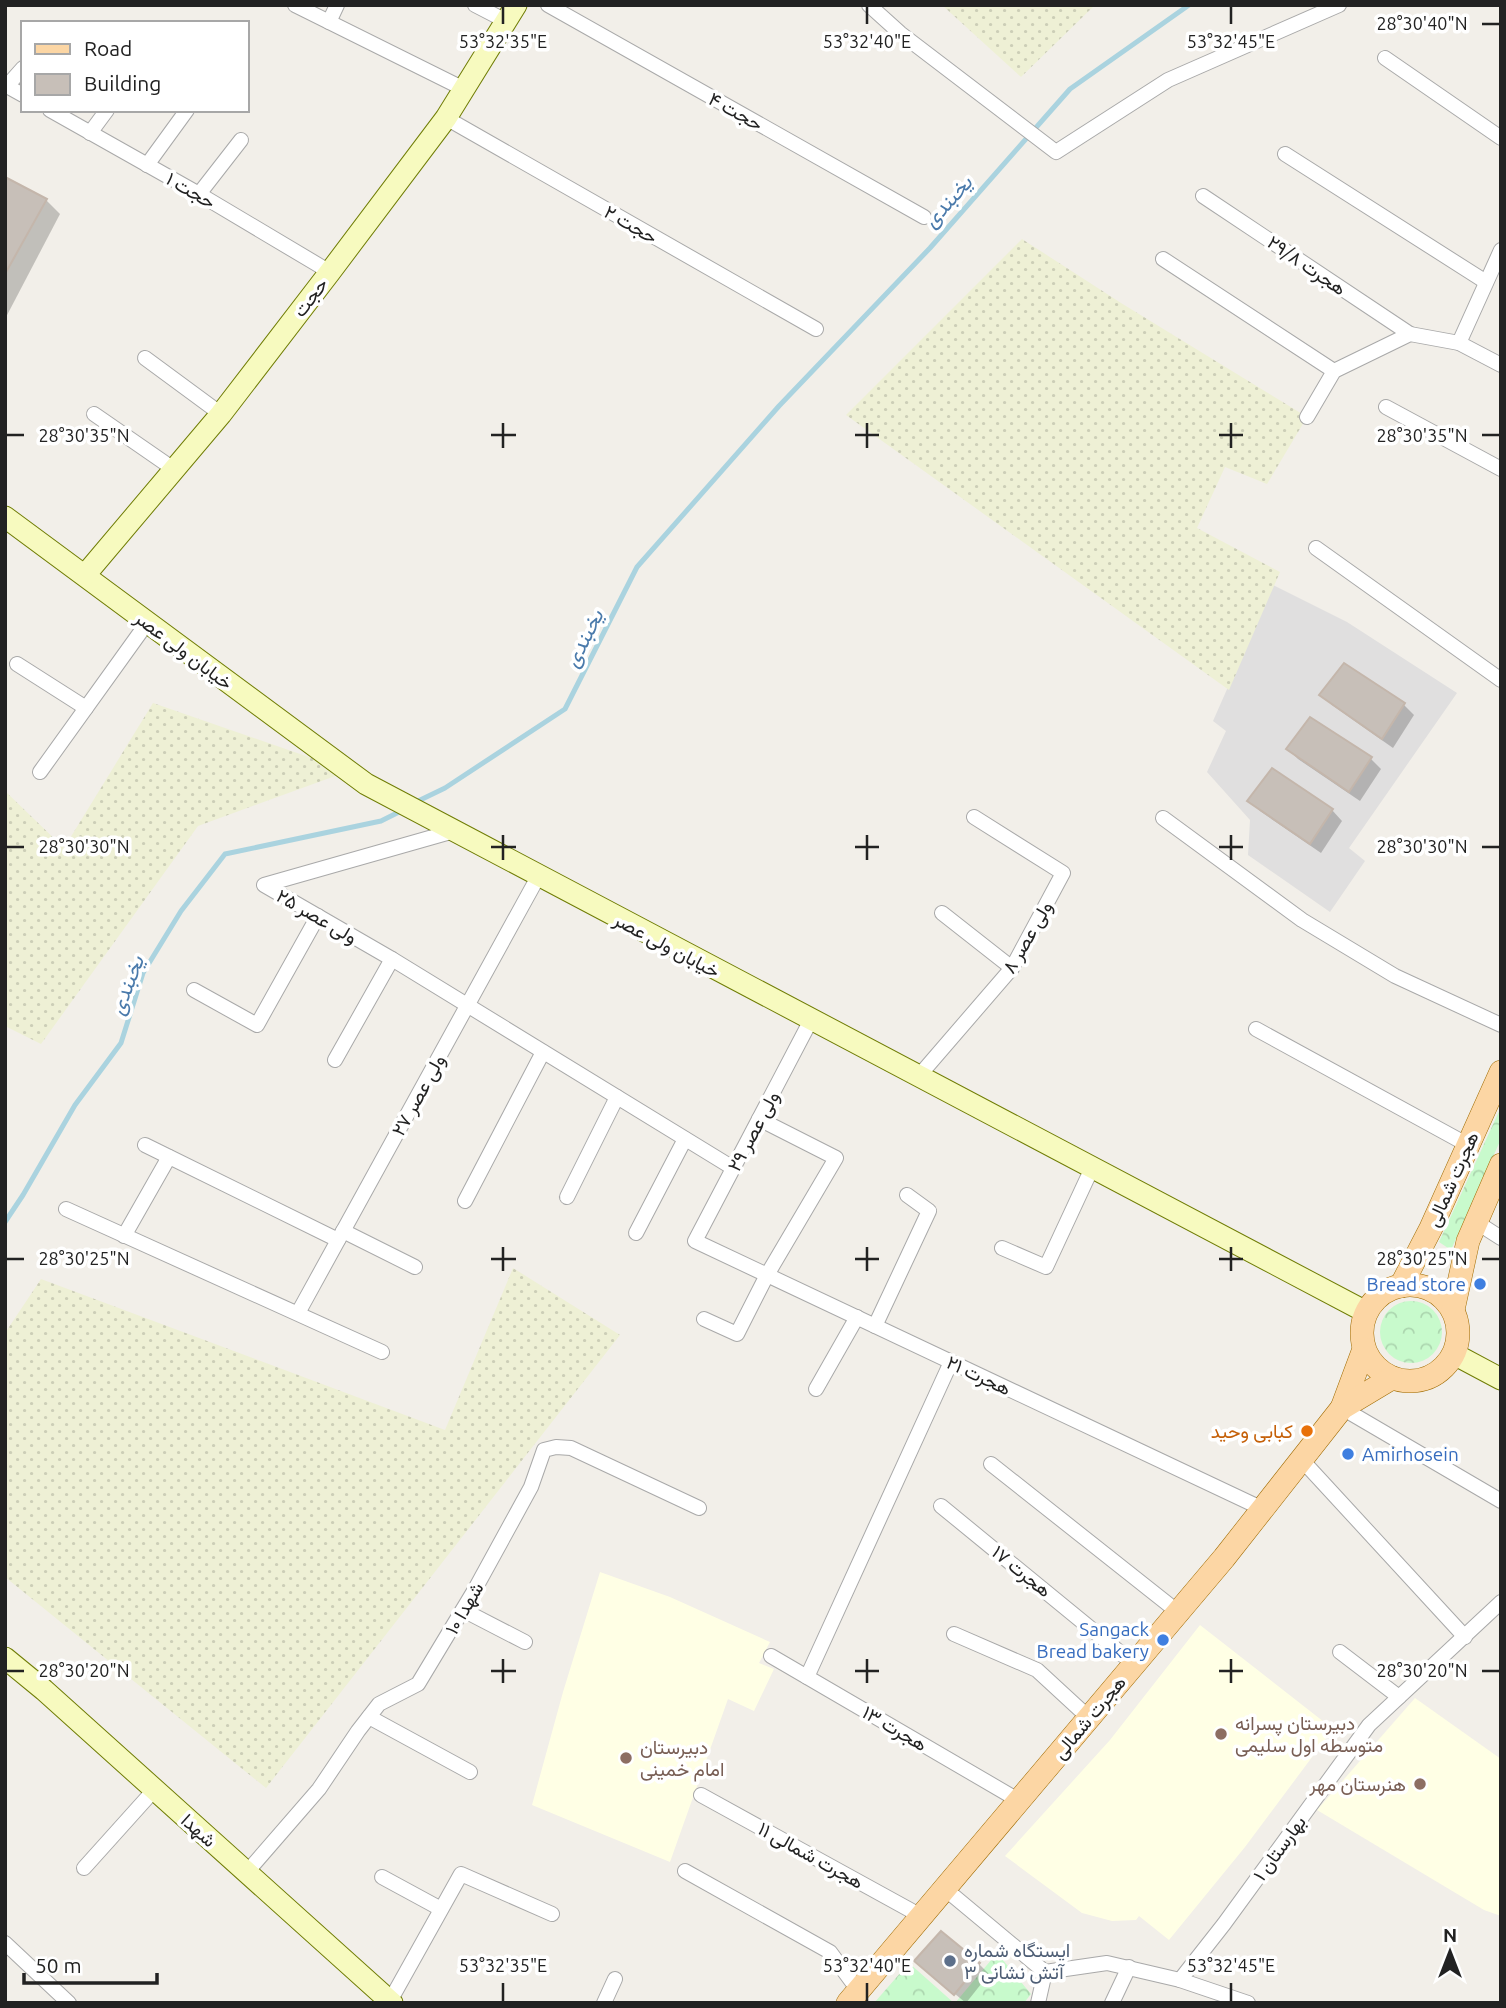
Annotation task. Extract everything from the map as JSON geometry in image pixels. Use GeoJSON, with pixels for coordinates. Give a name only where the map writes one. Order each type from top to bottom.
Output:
{"type":"FeatureCollection","features":[{"type":"Feature","properties":{"kind":"main road","name":"حجت"},"geometry":{"type":"LineString","coordinates":[[85,575],[221,414],[330,272],[446,118],[511,13]]}},
{"type":"Feature","properties":{"kind":"main road","name":"خیابان ولی عصر"},"geometry":{"type":"LineString","coordinates":[[5,517],[366,784],[1366,1312]]}},
{"type":"Feature","properties":{"kind":"main road","name":"هجرت شمالی"},"geometry":{"type":"LineString","coordinates":[[1401,1286],[1431,1228],[1501,1072]]}},
{"type":"Feature","properties":{"kind":"main road","name":"هجرت شمالی"},"geometry":{"type":"LineString","coordinates":[[1452,1310],[1468,1241],[1501,1165]]}},
{"type":"Feature","properties":{"kind":"main road"},"geometry":{"type":"LineString","coordinates":[[1342,1408],[1364,1349],[1362,1324],[1366,1312],[1387,1290],[1417,1285],[1431,1290],[1444,1298],[1458,1324],[1458,1340],[1454,1354],[1446,1366],[1421,1380],[1392,1378],[1375,1366],[1364,1349]]}},
{"type":"Feature","properties":{"kind":"main road"},"geometry":{"type":"LineString","coordinates":[[1454,1354],[1501,1379]]}},
{"type":"Feature","properties":{"kind":"main road","name":"هجرت شمالی"},"geometry":{"type":"LineString","coordinates":[[853,1996],[1178,1612],[1342,1408],[1392,1378]]}},
{"type":"Feature","properties":{"kind":"main road","name":"شهدا"},"geometry":{"type":"LineString","coordinates":[[5,1658],[391,2002]]}},
{"type":"Feature","properties":{"kind":"street"},"geometry":{"type":"LineString","coordinates":[[295,5],[464,89]]}},
{"type":"Feature","properties":{"kind":"street"},"geometry":{"type":"LineString","coordinates":[[329,22],[337,5]]}},
{"type":"Feature","properties":{"kind":"street"},"geometry":{"type":"LineString","coordinates":[[475,5],[511,13]]}},
{"type":"Feature","properties":{"kind":"street","name":"حجت ۴"},"geometry":{"type":"LineString","coordinates":[[548,5],[924,217]]}},
{"type":"Feature","properties":{"kind":"street"},"geometry":{"type":"LineString","coordinates":[[869,5],[900,33],[1056,152],[1168,80],[1339,5]]}},
{"type":"Feature","properties":{"kind":"street"},"geometry":{"type":"LineString","coordinates":[[1385,58],[1501,138]]}},
{"type":"Feature","properties":{"kind":"street"},"geometry":{"type":"LineString","coordinates":[[6,86],[21,70]]}},
{"type":"Feature","properties":{"kind":"street","name":"حجت ۱"},"geometry":{"type":"LineString","coordinates":[[53,112],[330,272]]}},
{"type":"Feature","properties":{"kind":"street"},"geometry":{"type":"LineString","coordinates":[[90,133],[106,112]]}},
{"type":"Feature","properties":{"kind":"street"},"geometry":{"type":"LineString","coordinates":[[146,165],[186,112]]}},
{"type":"Feature","properties":{"kind":"street","name":"حجت ۲"},"geometry":{"type":"LineString","coordinates":[[446,118],[816,329]]}},
{"type":"Feature","properties":{"kind":"street"},"geometry":{"type":"LineString","coordinates":[[199,194],[241,140]]}},
{"type":"Feature","properties":{"kind":"street"},"geometry":{"type":"LineString","coordinates":[[1285,154],[1486,282]]}},
{"type":"Feature","properties":{"kind":"street","name":"هجرت ۲۹/۸"},"geometry":{"type":"LineString","coordinates":[[1203,196],[1410,334]]}},
{"type":"Feature","properties":{"kind":"street"},"geometry":{"type":"LineString","coordinates":[[1459,343],[1501,250]]}},
{"type":"Feature","properties":{"kind":"street"},"geometry":{"type":"LineString","coordinates":[[1163,259],[1334,370]]}},
{"type":"Feature","properties":{"kind":"street"},"geometry":{"type":"LineString","coordinates":[[1307,417],[1334,370],[1410,334],[1459,343],[1501,365]]}},
{"type":"Feature","properties":{"kind":"street"},"geometry":{"type":"LineString","coordinates":[[145,358],[221,414]]}},
{"type":"Feature","properties":{"kind":"street"},"geometry":{"type":"LineString","coordinates":[[1386,407],[1501,468]]}},
{"type":"Feature","properties":{"kind":"street"},"geometry":{"type":"LineString","coordinates":[[94,414],[174,470]]}},
{"type":"Feature","properties":{"kind":"street"},"geometry":{"type":"LineString","coordinates":[[1316,548],[1501,680]]}},
{"type":"Feature","properties":{"kind":"street"},"geometry":{"type":"LineString","coordinates":[[40,772],[147,623]]}},
{"type":"Feature","properties":{"kind":"street"},"geometry":{"type":"LineString","coordinates":[[17,664],[86,708]]}},
{"type":"Feature","properties":{"kind":"street","name":"ولی عصر ۸"},"geometry":{"type":"LineString","coordinates":[[918,1077],[1013,968],[1062,873],[975,817]]}},
{"type":"Feature","properties":{"kind":"street"},"geometry":{"type":"LineString","coordinates":[[1163,818],[1302,920],[1395,976],[1501,1025]]}},
{"type":"Feature","properties":{"kind":"street","name":"ولی عصر ۲۵"},"geometry":{"type":"LineString","coordinates":[[453,831],[264,885],[392,958],[733,1168]]}},
{"type":"Feature","properties":{"kind":"street","name":"ولی عصر ۲۷"},"geometry":{"type":"LineString","coordinates":[[298,1313],[538,877]]}},
{"type":"Feature","properties":{"kind":"street"},"geometry":{"type":"LineString","coordinates":[[942,914],[1013,968]]}},
{"type":"Feature","properties":{"kind":"street"},"geometry":{"type":"LineString","coordinates":[[194,990],[257,1025],[318,916]]}},
{"type":"Feature","properties":{"kind":"street"},"geometry":{"type":"LineString","coordinates":[[335,1060],[392,958]]}},
{"type":"Feature","properties":{"kind":"street","name":"ولی عصر ۲۹"},"geometry":{"type":"LineString","coordinates":[[695,1241],[811,1020]]}},
{"type":"Feature","properties":{"kind":"street"},"geometry":{"type":"LineString","coordinates":[[1256,1029],[1468,1145]]}},
{"type":"Feature","properties":{"kind":"street"},"geometry":{"type":"LineString","coordinates":[[465,1201],[543,1052]]}},
{"type":"Feature","properties":{"kind":"street"},"geometry":{"type":"LineString","coordinates":[[567,1197],[617,1097]]}},
{"type":"Feature","properties":{"kind":"street"},"geometry":{"type":"LineString","coordinates":[[704,1319],[737,1334],[766,1275],[836,1158],[759,1119]]}},
{"type":"Feature","properties":{"kind":"street"},"geometry":{"type":"LineString","coordinates":[[636,1233],[685,1139]]}},
{"type":"Feature","properties":{"kind":"street"},"geometry":{"type":"LineString","coordinates":[[145,1145],[340,1236],[415,1267]]}},
{"type":"Feature","properties":{"kind":"street"},"geometry":{"type":"LineString","coordinates":[[124,1236],[169,1157]]}},
{"type":"Feature","properties":{"kind":"street"},"geometry":{"type":"LineString","coordinates":[[1002,1248],[1046,1267],[1092,1168]]}},
{"type":"Feature","properties":{"kind":"street"},"geometry":{"type":"LineString","coordinates":[[875,1326],[929,1211],[907,1195]]}},
{"type":"Feature","properties":{"kind":"street"},"geometry":{"type":"LineString","coordinates":[[66,1209],[382,1352]]}},
{"type":"Feature","properties":{"kind":"street"},"geometry":{"type":"LineString","coordinates":[[1476,1222],[1501,1238]]}},
{"type":"Feature","properties":{"kind":"street","name":"هجرت ۲۱"},"geometry":{"type":"LineString","coordinates":[[695,1241],[1263,1509]]}},
{"type":"Feature","properties":{"kind":"street"},"geometry":{"type":"LineString","coordinates":[[816,1389],[857,1317]]}},
{"type":"Feature","properties":{"kind":"street"},"geometry":{"type":"LineString","coordinates":[[807,1677],[951,1362]]}},
{"type":"Feature","properties":{"kind":"street"},"geometry":{"type":"LineString","coordinates":[[1342,1408],[1501,1501]]}},
{"type":"Feature","properties":{"kind":"street","name":"شهدا ۱۰"},"geometry":{"type":"LineString","coordinates":[[247,1872],[319,1788],[379,1704],[418,1684],[463,1610],[531,1487],[544,1450],[556,1447],[571,1448],[699,1508]]}},
{"type":"Feature","properties":{"kind":"street"},"geometry":{"type":"LineString","coordinates":[[1301,1459],[1465,1637]]}},
{"type":"Feature","properties":{"kind":"street"},"geometry":{"type":"LineString","coordinates":[[991,1464],[1178,1612]]}},
{"type":"Feature","properties":{"kind":"street","name":"هجرت ۱۷"},"geometry":{"type":"LineString","coordinates":[[942,1506],[1134,1664]]}},
{"type":"Feature","properties":{"kind":"street","name":"بهارستان ۱"},"geometry":{"type":"LineString","coordinates":[[1180,1980],[1369,1725],[1501,1602]]}},
{"type":"Feature","properties":{"kind":"street"},"geometry":{"type":"LineString","coordinates":[[463,1610],[525,1642]]}},
{"type":"Feature","properties":{"kind":"street"},"geometry":{"type":"LineString","coordinates":[[954,1634],[1037,1670],[1088,1717]]}},
{"type":"Feature","properties":{"kind":"street"},"geometry":{"type":"LineString","coordinates":[[1340,1652],[1399,1697]]}},
{"type":"Feature","properties":{"kind":"street","name":"هجرت ۱۳"},"geometry":{"type":"LineString","coordinates":[[771,1656],[1018,1800]]}},
{"type":"Feature","properties":{"kind":"street"},"geometry":{"type":"LineString","coordinates":[[369,1717],[470,1772]]}},
{"type":"Feature","properties":{"kind":"street"},"geometry":{"type":"LineString","coordinates":[[84,1868],[155,1789]]}},
{"type":"Feature","properties":{"kind":"street","name":"هجرت شمالی ۱۱"},"geometry":{"type":"LineString","coordinates":[[701,1795],[920,1916]]}},
{"type":"Feature","properties":{"kind":"street"},"geometry":{"type":"LineString","coordinates":[[685,1871],[830,1952],[853,1996]]}},
{"type":"Feature","properties":{"kind":"street"},"geometry":{"type":"LineString","coordinates":[[391,2002],[461,1874],[552,1914]]}},
{"type":"Feature","properties":{"kind":"street"},"geometry":{"type":"LineString","coordinates":[[382,1877],[442,1909]]}},
{"type":"Feature","properties":{"kind":"street"},"geometry":{"type":"LineString","coordinates":[[944,1888],[1045,1972],[1107,1963],[1180,1980],[1232,2000],[1248,2003]]}},
{"type":"Feature","properties":{"kind":"street"},"geometry":{"type":"LineString","coordinates":[[5,1942],[69,2003]]}},
{"type":"Feature","properties":{"kind":"street"},"geometry":{"type":"LineString","coordinates":[[1112,2003],[1129,1967]]}},
{"type":"Feature","properties":{"kind":"street"},"geometry":{"type":"LineString","coordinates":[[1038,2003],[1045,1972]]}},
{"type":"Feature","properties":{"kind":"street"},"geometry":{"type":"LineString","coordinates":[[604,2003],[615,1979]]}},
{"type":"Feature","properties":{"kind":"shaded area"},"geometry":{"type":"Polygon","coordinates":[[[942,5],[1095,5],[1021,77],[942,5]]]}},
{"type":"Feature","properties":{"kind":"shaded area"},"geometry":{"type":"Polygon","coordinates":[[[1022,239],[1307,417],[1267,484],[1225,467],[1197,528],[1280,572],[1229,690],[846,415],[1022,239]]]}},
{"type":"Feature","properties":{"kind":"shaded area"},"geometry":{"type":"Polygon","coordinates":[[[1273,585],[1347,622],[1457,693],[1349,848],[1365,861],[1330,912],[1248,855],[1250,820],[1207,772],[1226,731],[1213,721],[1273,585]]]}},
{"type":"Feature","properties":{"kind":"shaded area"},"geometry":{"type":"Polygon","coordinates":[[[153,703],[349,771],[198,826],[41,1044],[5,1026],[5,791],[64,848],[153,703]]]}},
{"type":"Feature","properties":{"kind":"shaded area"},"geometry":{"type":"Polygon","coordinates":[[[513,1268],[620,1335],[266,1788],[5,1577],[5,1333],[41,1279],[445,1430],[513,1268]]]}},
{"type":"Feature","properties":{"kind":"shaded area","name":"دبیرستان امام خمینی"},"geometry":{"type":"Polygon","coordinates":[[[600,1572],[670,1597],[770,1642],[759,1663],[774,1669],[754,1711],[728,1699],[670,1862],[532,1805],[600,1572]]]}},
{"type":"Feature","properties":{"kind":"shaded area"},"geometry":{"type":"Polygon","coordinates":[[[1200,1625],[1333,1729],[1245,1847],[1169,1940],[1139,1916],[1136,1920],[1112,1921],[1082,1913],[1005,1856],[1110,1740],[1200,1625]]]}},
{"type":"Feature","properties":{"kind":"shaded area","name":"هنرستان مهر"},"geometry":{"type":"Polygon","coordinates":[[[1415,1698],[1501,1759],[1501,1916],[1484,1910],[1317,1810],[1415,1698]]]}},
{"type":"Feature","properties":{"kind":"green space"},"geometry":{"type":"Polygon","coordinates":[[[1501,1107],[1501,1139],[1451,1250],[1439,1242],[1501,1107]]]}},
{"type":"Feature","properties":{"kind":"green space"},"geometry":{"type":"Polygon","coordinates":[[[1411,1301],[1423,1303],[1433,1310],[1440,1320],[1440,1344],[1433,1354],[1423,1361],[1411,1363],[1399,1361],[1389,1354],[1382,1344],[1380,1332],[1382,1320],[1389,1310],[1399,1303],[1411,1301]]]}},
{"type":"Feature","properties":{"kind":"green space"},"geometry":{"type":"Polygon","coordinates":[[[997,1953],[1031,1994],[1024,2003],[955,2003],[997,1953]]]}},
{"type":"Feature","properties":{"kind":"green space"},"geometry":{"type":"Polygon","coordinates":[[[909,1963],[954,2003],[874,2003],[909,1963]]]}},
{"type":"Feature","properties":{"kind":"building"},"geometry":{"type":"Polygon","coordinates":[[[5,177],[47,199],[5,274],[5,177]]]}},
{"type":"Feature","properties":{"kind":"building"},"geometry":{"type":"Polygon","coordinates":[[[1344,663],[1405,703],[1382,739],[1319,695],[1344,663]]]}},
{"type":"Feature","properties":{"kind":"building"},"geometry":{"type":"Polygon","coordinates":[[[1310,717],[1372,757],[1349,792],[1286,749],[1310,717]]]}},
{"type":"Feature","properties":{"kind":"building"},"geometry":{"type":"Polygon","coordinates":[[[1272,768],[1333,809],[1310,844],[1247,801],[1272,768]]]}},
{"type":"Feature","properties":{"kind":"building"},"geometry":{"type":"Polygon","coordinates":[[[941,1931],[980,1963],[954,1995],[914,1961],[941,1931]]]}},
{"type":"Feature","properties":{"kind":"waterway","name":"یخبندی"},"geometry":{"type":"LineString","coordinates":[[414,803],[445,788],[565,709],[637,567],[779,406],[930,248],[1070,89],[1189,5]]}},
{"type":"Feature","properties":{"kind":"waterway","name":"یخبندی"},"geometry":{"type":"LineString","coordinates":[[5,1222],[75,1105],[121,1043],[143,973],[181,911],[225,854],[381,821],[403,810]]}},
{"type":"Feature","properties":{"kind":"place","name":"Bread store"},"geometry":{"type":"Point","coordinates":[1480,1284]}},
{"type":"Feature","properties":{"kind":"place","name":"کبابی وحید"},"geometry":{"type":"Point","coordinates":[1307,1431]}},
{"type":"Feature","properties":{"kind":"place","name":"Amirhosein"},"geometry":{"type":"Point","coordinates":[1348,1454]}},
{"type":"Feature","properties":{"kind":"place","name":"Sangack Bread bakery"},"geometry":{"type":"Point","coordinates":[1163,1640]}},
{"type":"Feature","properties":{"kind":"place","name":"دبیرستان پسرانه متوسطه اول سلیمی"},"geometry":{"type":"Point","coordinates":[1221,1734]}},
{"type":"Feature","properties":{"kind":"place","name":"دبیرستان امام خمینی"},"geometry":{"type":"Point","coordinates":[626,1758]}},
{"type":"Feature","properties":{"kind":"place","name":"هنرستان مهر"},"geometry":{"type":"Point","coordinates":[1420,1784]}},
{"type":"Feature","properties":{"kind":"place","name":"ایستگاه شماره ۳ آتش نشانی"},"geometry":{"type":"Point","coordinates":[950,1961]}}]}
